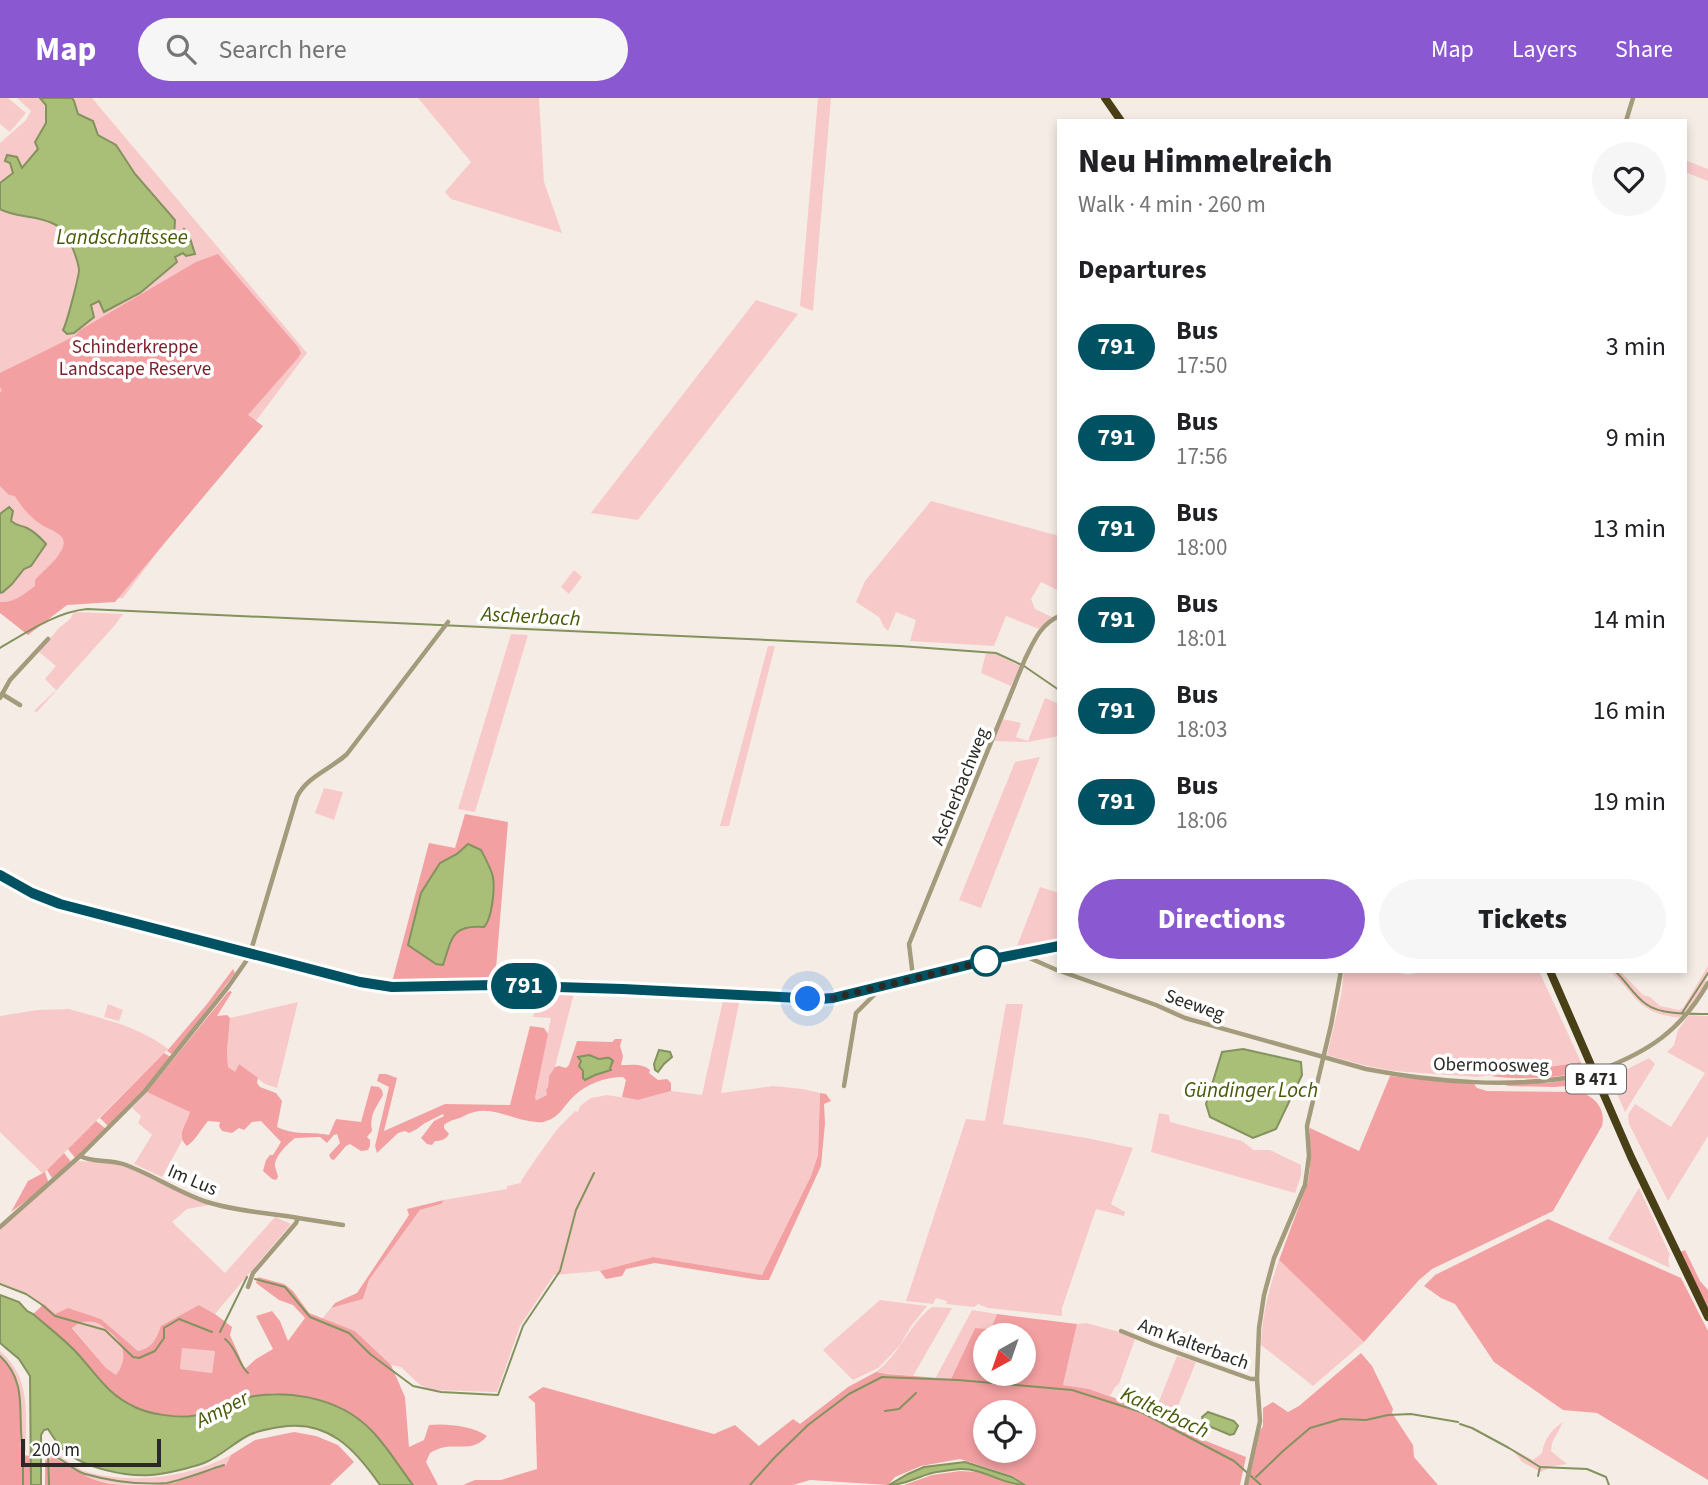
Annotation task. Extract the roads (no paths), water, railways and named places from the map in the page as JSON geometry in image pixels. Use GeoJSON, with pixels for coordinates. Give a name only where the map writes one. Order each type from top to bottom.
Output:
{"type":"FeatureCollection","features":[{"type":"Feature","properties":{"kind":"highway"},"geometry":{"type":"LineString","coordinates":[[1105,98],[1120,119]]}},
{"type":"Feature","properties":{"kind":"highway","name":"B 471"},"geometry":{"type":"LineString","coordinates":[[1551,973],[1620,1135],[1708,1317]]}},
{"type":"Feature","properties":{"kind":"street"},"geometry":{"type":"LineString","coordinates":[[1627,119],[1633,98]]}},
{"type":"Feature","properties":{"kind":"street","name":"Ascherbachweg"},"geometry":{"type":"LineString","coordinates":[[913,978],[909,944],[1022,666],[1040,629],[1057,617]]}},
{"type":"Feature","properties":{"kind":"street"},"geometry":{"type":"LineString","coordinates":[[0,1227],[80,1156],[145,1091],[229,987],[250,954],[301,788],[347,754],[447,625]]}},
{"type":"Feature","properties":{"kind":"street"},"geometry":{"type":"LineString","coordinates":[[20,705],[1,695],[10,680],[48,639]]}},
{"type":"Feature","properties":{"kind":"street"},"geometry":{"type":"LineString","coordinates":[[0,875],[32,893],[60,904],[360,982],[392,987],[494,985],[819,999],[1057,946]]}},
{"type":"Feature","properties":{"kind":"street","name":"Seeweg"},"geometry":{"type":"LineString","coordinates":[[1022,953],[1057,970]]}},
{"type":"Feature","properties":{"kind":"street","name":"Seeweg"},"geometry":{"type":"LineString","coordinates":[[1065,973],[1185,1018],[1323,1057]]}},
{"type":"Feature","properties":{"kind":"street"},"geometry":{"type":"LineString","coordinates":[[1246,1485],[1260,1421],[1257,1379],[1264,1292],[1305,1185],[1309,1156],[1307,1126],[1340,973]]}},
{"type":"Feature","properties":{"kind":"street","name":"Obermoosweg"},"geometry":{"type":"LineString","coordinates":[[1323,1057],[1392,1074],[1477,1082],[1548,1081],[1582,1075],[1600,1070],[1647,1048],[1672,1031],[1691,1010],[1708,983]]}},
{"type":"Feature","properties":{"kind":"street"},"geometry":{"type":"LineString","coordinates":[[844,1086],[856,1013],[883,986]]}},
{"type":"Feature","properties":{"kind":"street","name":"Im Lus"},"geometry":{"type":"LineString","coordinates":[[80,1156],[119,1162],[217,1205],[343,1225]]}},
{"type":"Feature","properties":{"kind":"street"},"geometry":{"type":"LineString","coordinates":[[248,1287],[253,1273],[298,1218]]}},
{"type":"Feature","properties":{"kind":"street","name":"Am Kalterbach"},"geometry":{"type":"LineString","coordinates":[[1121,1331],[1198,1361],[1257,1379]]}},
{"type":"Feature","properties":{"kind":"water","name":"Landschaftssee"},"geometry":{"type":"Polygon","coordinates":[[[40,98],[72,98],[78,114],[93,121],[98,135],[116,145],[135,174],[175,220],[174,237],[178,238],[184,229],[189,235],[195,254],[186,256],[183,253],[175,257],[177,262],[140,293],[104,312],[99,301],[91,305],[94,317],[74,333],[67,334],[63,330],[79,271],[68,238],[55,224],[0,209],[0,183],[13,173],[10,163],[5,161],[7,155],[17,157],[22,168],[38,149],[35,142],[46,123],[46,105],[40,98]]]}},
{"type":"Feature","properties":{"kind":"water"},"geometry":{"type":"Polygon","coordinates":[[[9,507],[13,511],[11,521],[32,531],[46,544],[31,566],[24,569],[12,584],[0,593],[0,514],[9,507]]]}},
{"type":"Feature","properties":{"kind":"water"},"geometry":{"type":"Polygon","coordinates":[[[468,844],[481,850],[492,874],[494,889],[491,911],[484,927],[465,928],[454,935],[443,965],[436,964],[408,945],[421,893],[440,863],[468,844]]]}},
{"type":"Feature","properties":{"kind":"water","name":"Gündinger Loch"},"geometry":{"type":"Polygon","coordinates":[[[1243,1049],[1301,1062],[1302,1075],[1276,1129],[1253,1138],[1210,1117],[1206,1104],[1222,1052],[1243,1049]]]}},
{"type":"Feature","properties":{"kind":"water"},"geometry":{"type":"Polygon","coordinates":[[[659,1050],[670,1052],[672,1057],[658,1072],[654,1064],[659,1050]]]}},
{"type":"Feature","properties":{"kind":"water"},"geometry":{"type":"Polygon","coordinates":[[[589,1055],[599,1059],[611,1059],[611,1070],[585,1080],[578,1057],[589,1055]]]}},
{"type":"Feature","properties":{"kind":"water","name":"Amper"},"geometry":{"type":"Polygon","coordinates":[[[0,1295],[19,1302],[72,1348],[110,1390],[135,1407],[171,1416],[192,1416],[237,1400],[272,1394],[308,1397],[326,1402],[358,1418],[371,1430],[413,1485],[380,1485],[361,1460],[339,1440],[326,1432],[297,1426],[253,1433],[216,1457],[198,1465],[151,1475],[118,1473],[94,1467],[62,1449],[48,1429],[41,1435],[41,1485],[31,1485],[30,1376],[19,1359],[0,1343],[0,1295]]]}},
{"type":"Feature","properties":{"kind":"water"},"geometry":{"type":"Polygon","coordinates":[[[1208,1412],[1234,1421],[1238,1426],[1234,1434],[1230,1435],[1204,1424],[1202,1417],[1208,1412]]]}},
{"type":"Feature","properties":{"kind":"water"},"geometry":{"type":"Polygon","coordinates":[[[965,1462],[1012,1477],[1025,1485],[977,1471],[960,1469],[932,1473],[889,1485],[924,1467],[965,1462]]]}},
{"type":"Feature","properties":{"kind":"waterway","name":"Ascherbach"},"geometry":{"type":"LineString","coordinates":[[0,648],[53,618],[87,609],[900,646],[996,653],[1024,666],[1057,689]]}},
{"type":"Feature","properties":{"kind":"waterway","name":"Ascherbach"},"geometry":{"type":"LineString","coordinates":[[1617,973],[1652,1008],[1676,1013],[1708,1014]]}},
{"type":"Feature","properties":{"kind":"waterway"},"geometry":{"type":"LineString","coordinates":[[1682,1013],[1708,973]]}},
{"type":"Feature","properties":{"kind":"waterway"},"geometry":{"type":"LineString","coordinates":[[255,1279],[285,1287],[310,1317],[349,1333],[370,1354],[413,1386],[441,1392],[498,1395],[523,1326],[560,1271],[576,1210],[594,1173]]}},
{"type":"Feature","properties":{"kind":"waterway"},"geometry":{"type":"LineString","coordinates":[[220,1332],[247,1277]]}},
{"type":"Feature","properties":{"kind":"waterway"},"geometry":{"type":"LineString","coordinates":[[0,1284],[26,1294],[55,1316],[105,1330],[133,1357],[139,1358],[155,1351],[164,1338],[164,1328],[179,1319],[212,1332]]}},
{"type":"Feature","properties":{"kind":"waterway"},"geometry":{"type":"LineString","coordinates":[[225,1339],[248,1373]]}},
{"type":"Feature","properties":{"kind":"waterway"},"geometry":{"type":"LineString","coordinates":[[0,1356],[10,1367],[19,1391],[24,1455]]}},
{"type":"Feature","properties":{"kind":"waterway","name":"Kalterbach"},"geometry":{"type":"LineString","coordinates":[[750,1485],[808,1425],[849,1394],[882,1377],[958,1380],[1072,1390],[1141,1412],[1234,1461],[1261,1485]]}},
{"type":"Feature","properties":{"kind":"waterway"},"geometry":{"type":"LineString","coordinates":[[885,1411],[899,1409],[916,1393]]}},
{"type":"Feature","properties":{"kind":"waterway"},"geometry":{"type":"LineString","coordinates":[[1256,1477],[1310,1428],[1341,1419],[1366,1420],[1411,1414],[1458,1422]]}},
{"type":"Feature","properties":{"kind":"waterway"},"geometry":{"type":"LineString","coordinates":[[1460,1424],[1472,1428],[1540,1467],[1587,1469],[1606,1477],[1609,1485]]}},
{"type":"Feature","properties":{"kind":"waterway"},"geometry":{"type":"LineString","coordinates":[[47,1454],[85,1474],[136,1483],[167,1483],[224,1465]]}},
{"type":"Feature","properties":{"kind":"waterway"},"geometry":{"type":"LineString","coordinates":[[23,1455],[23,1485]]}},
{"type":"Feature","properties":{"kind":"waterway"},"geometry":{"type":"LineString","coordinates":[[48,1455],[49,1485]]}},
{"type":"Feature","properties":{"kind":"waterway"},"geometry":{"type":"LineString","coordinates":[[1538,1476],[1540,1467]]}},
{"type":"Feature","properties":{"kind":"park label","name":"Schinderkreppe Landscape Reserve"},"geometry":{"type":"Point","coordinates":[135,357]}}]}
